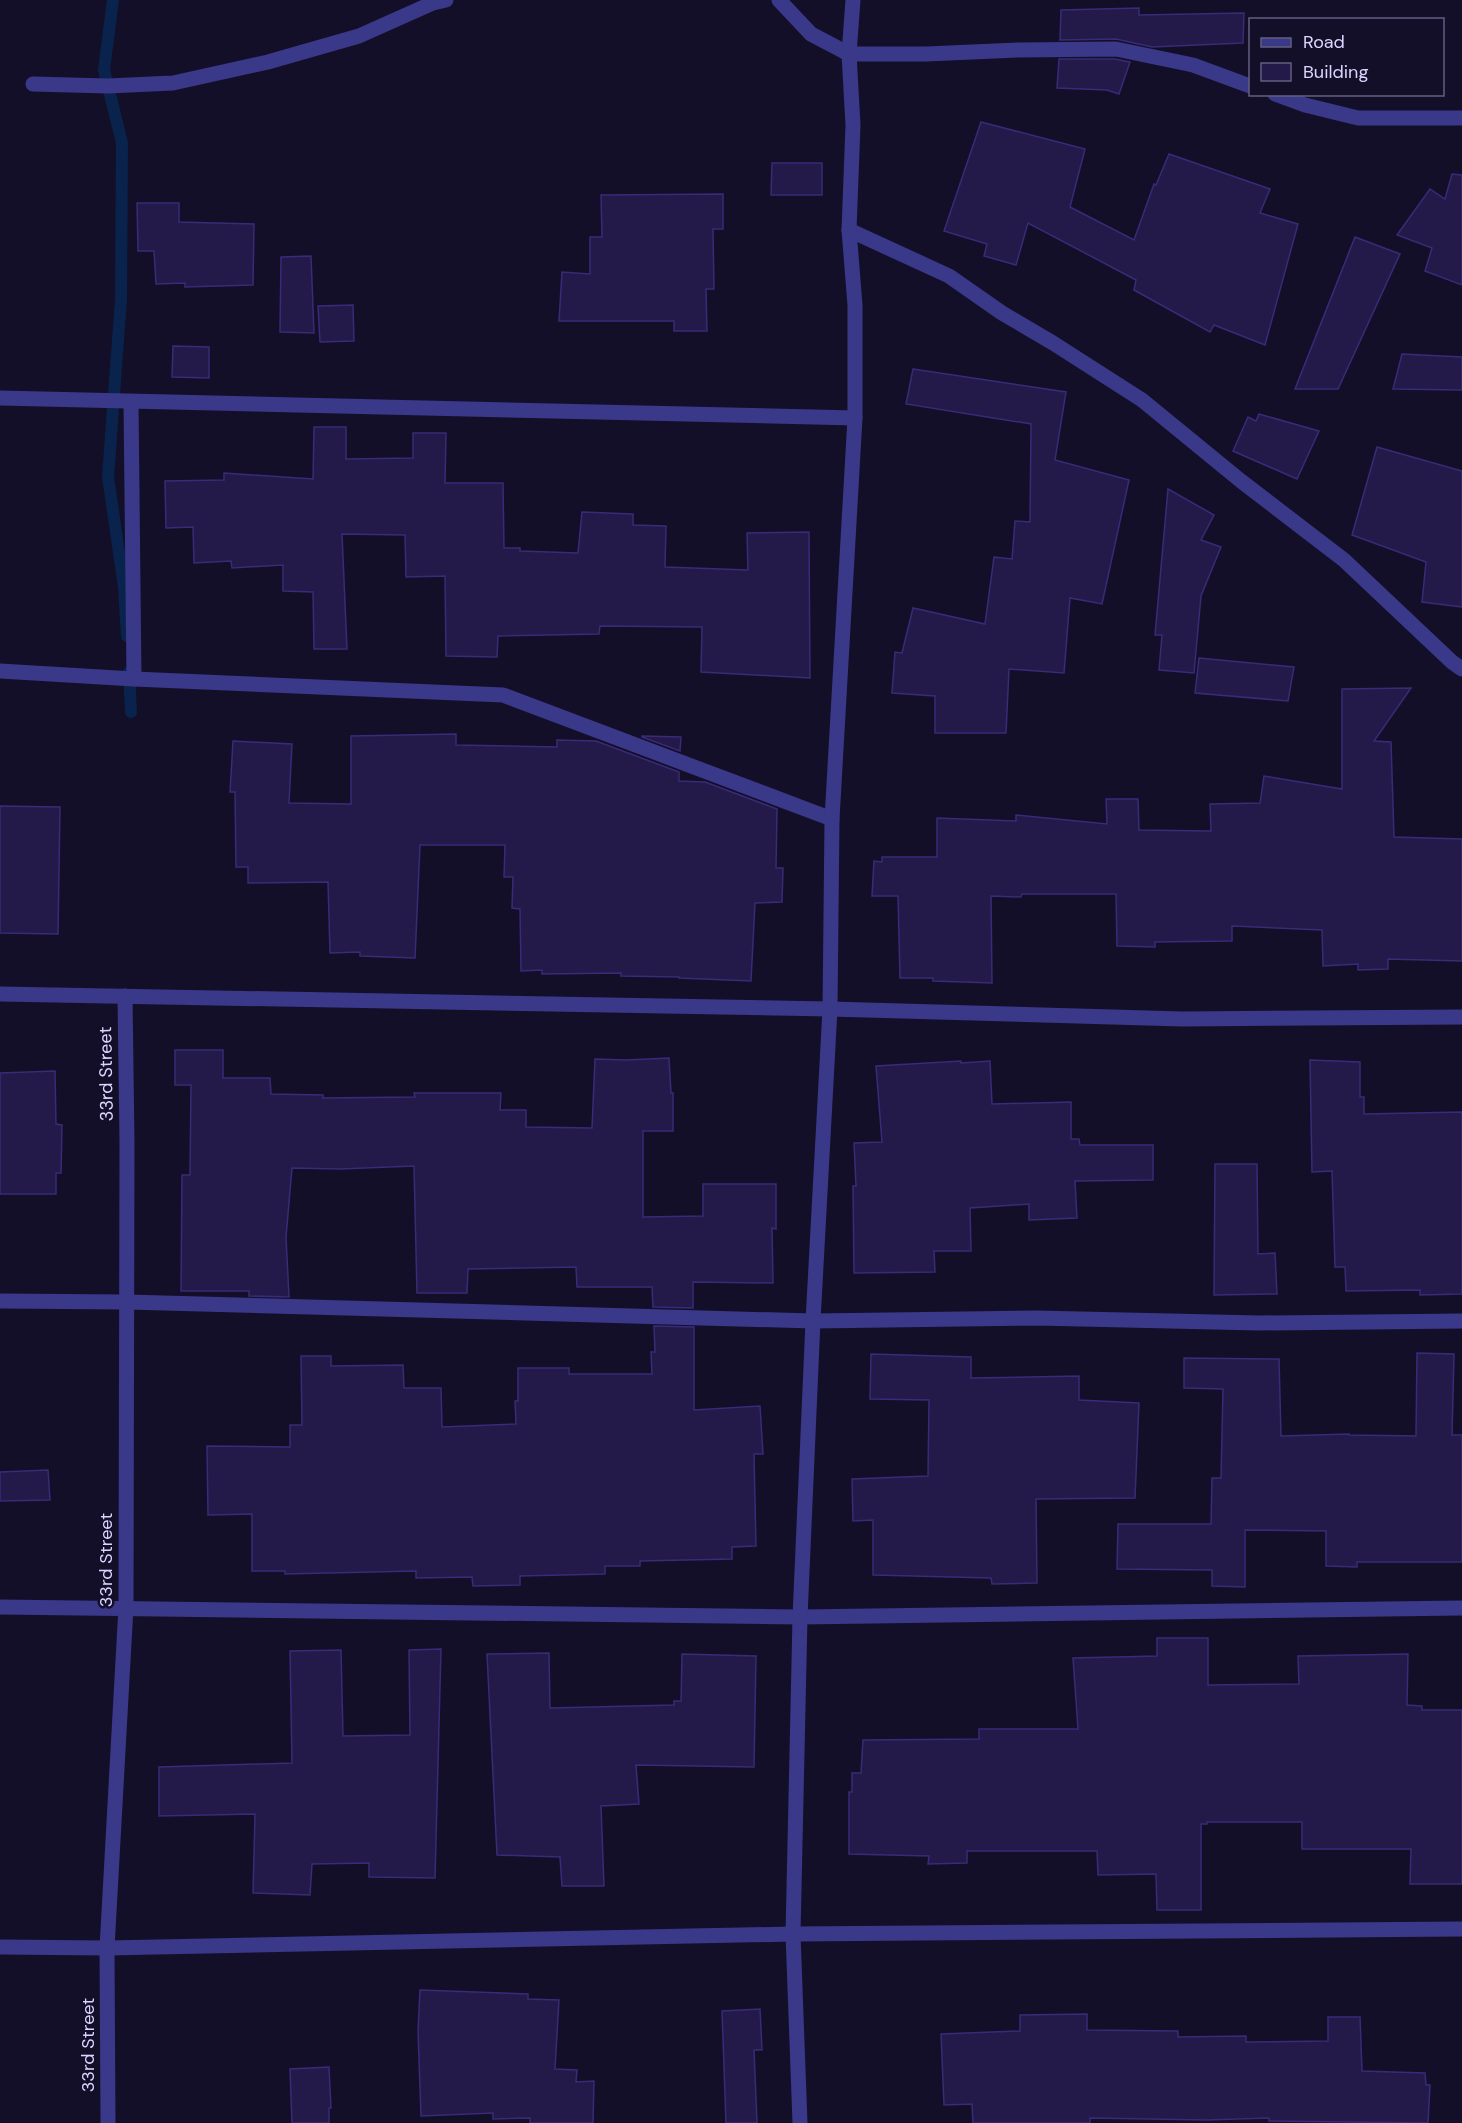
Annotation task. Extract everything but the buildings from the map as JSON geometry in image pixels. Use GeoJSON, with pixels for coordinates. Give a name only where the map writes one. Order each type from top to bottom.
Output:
{"type":"FeatureCollection","features":[{"type":"Feature","properties":{"kind":"street"},"geometry":{"type":"LineString","coordinates":[[33,84],[108,86],[173,83],[268,62],[359,36],[433,3],[446,0]]}},
{"type":"Feature","properties":{"kind":"street"},"geometry":{"type":"LineString","coordinates":[[778,0],[812,34],[849,54],[1116,49],[1192,65],[1249,85]]}},
{"type":"Feature","properties":{"kind":"street"},"geometry":{"type":"LineString","coordinates":[[800,2123],[793,1934],[800,1617],[830,1009],[832,819],[855,418],[855,305],[849,230],[853,125],[849,54],[852,0]]}},
{"type":"Feature","properties":{"kind":"street"},"geometry":{"type":"LineString","coordinates":[[1280,96],[1305,105],[1358,118],[1462,118]]}},
{"type":"Feature","properties":{"kind":"street"},"geometry":{"type":"LineString","coordinates":[[849,230],[949,276],[1002,313],[1142,400],[1241,481],[1344,560],[1462,669]]}},
{"type":"Feature","properties":{"kind":"street"},"geometry":{"type":"LineString","coordinates":[[0,398],[855,418]]}},
{"type":"Feature","properties":{"kind":"street"},"geometry":{"type":"LineString","coordinates":[[131,402],[134,679]]}},
{"type":"Feature","properties":{"kind":"street"},"geometry":{"type":"LineString","coordinates":[[0,671],[503,695],[832,819]]}},
{"type":"Feature","properties":{"kind":"street"},"geometry":{"type":"LineString","coordinates":[[0,994],[830,1009],[1182,1019],[1462,1017]]}},
{"type":"Feature","properties":{"kind":"street","name":"33rd Street"},"geometry":{"type":"LineString","coordinates":[[108,2123],[107,1948],[126,1607],[127,1143],[124,996]]}},
{"type":"Feature","properties":{"kind":"street"},"geometry":{"type":"LineString","coordinates":[[0,1301],[127,1302],[813,1321],[1036,1318],[1259,1323],[1462,1321]]}},
{"type":"Feature","properties":{"kind":"street"},"geometry":{"type":"LineString","coordinates":[[0,1607],[800,1617],[1462,1608]]}},
{"type":"Feature","properties":{"kind":"street"},"geometry":{"type":"LineString","coordinates":[[0,1947],[107,1948],[793,1934],[1462,1929]]}},
{"type":"Feature","properties":{"kind":"waterway"},"geometry":{"type":"LineString","coordinates":[[113,0],[104,70],[122,143],[121,299],[108,477],[124,587],[127,636]]}},
{"type":"Feature","properties":{"kind":"waterway"},"geometry":{"type":"LineString","coordinates":[[129,672],[131,712]]}}]}
